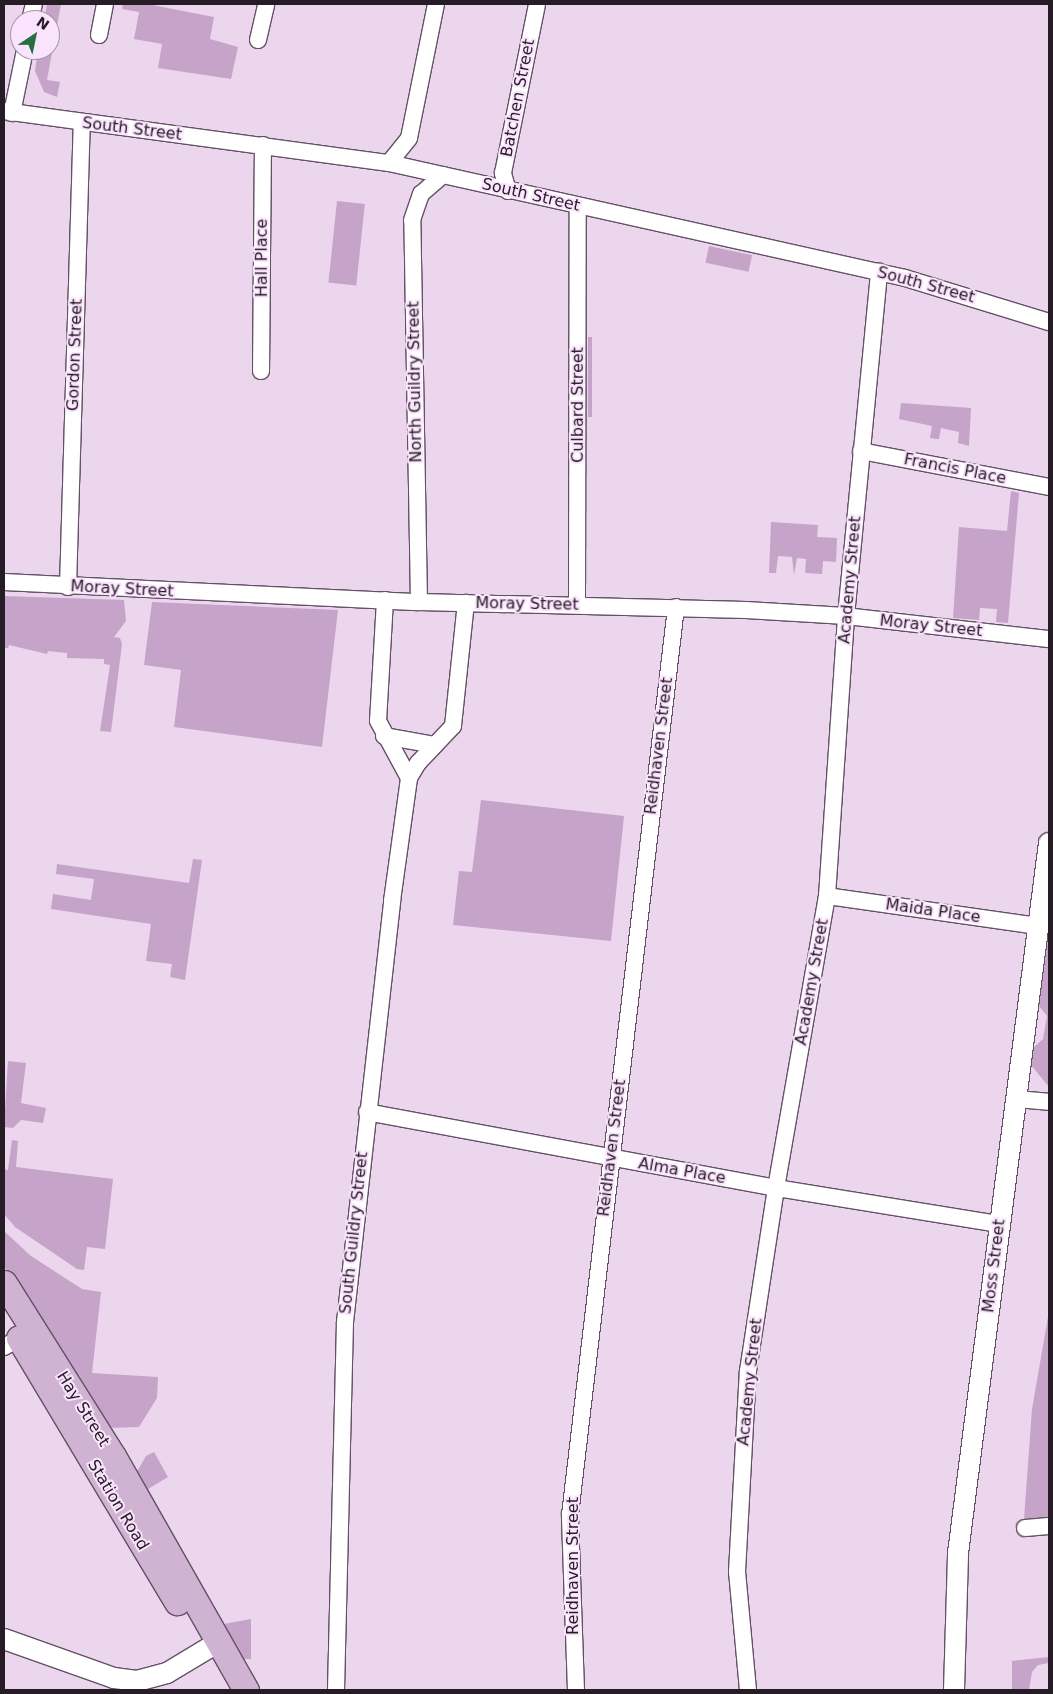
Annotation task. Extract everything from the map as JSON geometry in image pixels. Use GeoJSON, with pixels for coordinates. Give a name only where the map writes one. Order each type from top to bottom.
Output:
{"type":"FeatureCollection","features":[{"type":"Feature","properties":{"kind":"main road","name":"Hay Street"},"geometry":{"type":"LineString","coordinates":[[4,1283],[19,1339],[113,1456],[211,1646]]}},
{"type":"Feature","properties":{"kind":"main road"},"geometry":{"type":"LineString","coordinates":[[4,1312],[19,1339]]}},
{"type":"Feature","properties":{"kind":"main road"},"geometry":{"type":"LineString","coordinates":[[211,1646],[242,1690]]}},
{"type":"Feature","properties":{"kind":"main road"},"geometry":{"type":"LineString","coordinates":[[211,1646],[246,1690]]}},
{"type":"Feature","properties":{"kind":"street"},"geometry":{"type":"LineString","coordinates":[[99,35],[105,4]]}},
{"type":"Feature","properties":{"kind":"street"},"geometry":{"type":"LineString","coordinates":[[258,40],[266,4]]}},
{"type":"Feature","properties":{"kind":"street"},"geometry":{"type":"LineString","coordinates":[[389,163],[409,138],[436,4]]}},
{"type":"Feature","properties":{"kind":"street","name":"Batchen Street"},"geometry":{"type":"LineString","coordinates":[[508,191],[502,172],[536,4]]}},
{"type":"Feature","properties":{"kind":"street"},"geometry":{"type":"LineString","coordinates":[[8,112],[22,60]]}},
{"type":"Feature","properties":{"kind":"street","name":"South Street"},"geometry":{"type":"LineString","coordinates":[[8,112],[389,163],[879,272],[1049,322]]}},
{"type":"Feature","properties":{"kind":"street","name":"Gordon Street"},"geometry":{"type":"LineString","coordinates":[[68,587],[82,122]]}},
{"type":"Feature","properties":{"kind":"street","name":"Hall Place"},"geometry":{"type":"LineString","coordinates":[[261,371],[263,145]]}},
{"type":"Feature","properties":{"kind":"street","name":"North Guildry Street"},"geometry":{"type":"LineString","coordinates":[[419,602],[412,220],[421,194],[443,175]]}},
{"type":"Feature","properties":{"kind":"street","name":"Culbard Street"},"geometry":{"type":"LineString","coordinates":[[578,206],[578,605]]}},
{"type":"Feature","properties":{"kind":"street","name":"Academy Street"},"geometry":{"type":"LineString","coordinates":[[748,1690],[737,1572],[743,1429],[748,1372],[776,1188],[827,896],[846,616],[879,272]]}},
{"type":"Feature","properties":{"kind":"street","name":"Francis Place"},"geometry":{"type":"LineString","coordinates":[[861,451],[1049,487]]}},
{"type":"Feature","properties":{"kind":"street","name":"Moray Street"},"geometry":{"type":"LineString","coordinates":[[4,582],[68,587],[419,602],[676,607],[846,616],[1049,639]]}},
{"type":"Feature","properties":{"kind":"street"},"geometry":{"type":"LineString","coordinates":[[385,600],[378,716],[384,736],[394,747],[408,778],[453,726],[466,603]]}},
{"type":"Feature","properties":{"kind":"street","name":"Reidhaven Street"},"geometry":{"type":"LineString","coordinates":[[576,1690],[570,1515],[676,607]]}},
{"type":"Feature","properties":{"kind":"street"},"geometry":{"type":"LineString","coordinates":[[384,736],[435,745]]}},
{"type":"Feature","properties":{"kind":"street","name":"South Guildry Street"},"geometry":{"type":"LineString","coordinates":[[336,1690],[345,1322],[367,1112],[408,778]]}},
{"type":"Feature","properties":{"kind":"street","name":"Moss Street"},"geometry":{"type":"LineString","coordinates":[[954,1690],[958,1552],[1049,843]]}},
{"type":"Feature","properties":{"kind":"street","name":"Maida Place"},"geometry":{"type":"LineString","coordinates":[[827,896],[1039,926]]}},
{"type":"Feature","properties":{"kind":"street"},"geometry":{"type":"LineString","coordinates":[[1016,1099],[1049,1102]]}},
{"type":"Feature","properties":{"kind":"street","name":"Alma Place"},"geometry":{"type":"LineString","coordinates":[[367,1112],[776,1188],[999,1224]]}},
{"type":"Feature","properties":{"kind":"street"},"geometry":{"type":"LineString","coordinates":[[1025,1528],[1049,1526]]}},
{"type":"Feature","properties":{"kind":"street"},"geometry":{"type":"LineString","coordinates":[[4,1639],[114,1678],[137,1680],[167,1673],[211,1646]]}},
{"type":"Feature","properties":{"kind":"shaded area"},"geometry":{"type":"Polygon","coordinates":[[[47,4],[61,4],[60,10],[46,10],[47,4]]]}},
{"type":"Feature","properties":{"kind":"shaded area"},"geometry":{"type":"Polygon","coordinates":[[[123,4],[147,4],[214,17],[210,39],[238,47],[231,79],[158,68],[162,44],[134,39],[139,12],[122,9],[123,4]]]}},
{"type":"Feature","properties":{"kind":"shaded area"},"geometry":{"type":"Polygon","coordinates":[[[37,60],[51,60],[47,80],[60,82],[57,97],[44,92],[35,71],[37,60]]]}},
{"type":"Feature","properties":{"kind":"shaded area"},"geometry":{"type":"Polygon","coordinates":[[[337,201],[365,204],[356,285],[328,283],[337,201]]]}},
{"type":"Feature","properties":{"kind":"shaded area"},"geometry":{"type":"Polygon","coordinates":[[[709,246],[752,255],[749,272],[705,263],[709,246]]]}},
{"type":"Feature","properties":{"kind":"shaded area"},"geometry":{"type":"Polygon","coordinates":[[[588,337],[592,337],[592,417],[588,417],[588,337]]]}},
{"type":"Feature","properties":{"kind":"shaded area"},"geometry":{"type":"Polygon","coordinates":[[[901,403],[971,408],[969,446],[958,443],[959,432],[941,428],[939,439],[930,438],[932,426],[899,419],[901,403]]]}},
{"type":"Feature","properties":{"kind":"shaded area"},"geometry":{"type":"Polygon","coordinates":[[[1011,491],[1019,493],[1008,623],[996,622],[997,609],[980,608],[979,620],[953,618],[959,527],[1007,531],[1011,491]]]}},
{"type":"Feature","properties":{"kind":"shaded area"},"geometry":{"type":"Polygon","coordinates":[[[771,522],[818,525],[817,537],[837,538],[836,562],[823,561],[822,574],[805,573],[806,559],[797,558],[794,575],[792,557],[778,556],[776,573],[769,573],[771,522]]]}},
{"type":"Feature","properties":{"kind":"shaded area"},"geometry":{"type":"Polygon","coordinates":[[[4,596],[124,600],[126,621],[114,637],[120,638],[122,644],[111,732],[100,731],[110,665],[104,664],[104,659],[67,658],[67,653],[48,651],[47,654],[9,645],[8,648],[4,648],[4,596]]]}},
{"type":"Feature","properties":{"kind":"shaded area"},"geometry":{"type":"Polygon","coordinates":[[[152,602],[338,610],[322,747],[174,727],[181,670],[144,665],[152,602]]]}},
{"type":"Feature","properties":{"kind":"shaded area"},"geometry":{"type":"Polygon","coordinates":[[[481,800],[624,816],[611,941],[453,925],[459,871],[472,872],[481,800]]]}},
{"type":"Feature","properties":{"kind":"shaded area"},"geometry":{"type":"Polygon","coordinates":[[[193,859],[202,860],[185,980],[170,977],[172,964],[146,961],[151,924],[51,909],[53,894],[91,900],[94,879],[56,874],[57,864],[189,883],[193,859]]]}},
{"type":"Feature","properties":{"kind":"shaded area"},"geometry":{"type":"Polygon","coordinates":[[[1049,931],[1049,1087],[1031,1065],[1034,1047],[1043,1039],[1047,1016],[1039,1006],[1049,931]]]}},
{"type":"Feature","properties":{"kind":"shaded area"},"geometry":{"type":"Polygon","coordinates":[[[8,1061],[26,1063],[21,1103],[46,1108],[43,1123],[21,1120],[13,1128],[4,1127],[8,1061]]]}},
{"type":"Feature","properties":{"kind":"shaded area"},"geometry":{"type":"Polygon","coordinates":[[[12,1140],[18,1141],[16,1167],[113,1179],[105,1249],[87,1247],[84,1270],[77,1269],[15,1227],[4,1214],[4,1169],[8,1170],[12,1140]]]}},
{"type":"Feature","properties":{"kind":"shaded area"},"geometry":{"type":"Polygon","coordinates":[[[4,1231],[31,1256],[82,1289],[101,1292],[92,1373],[158,1377],[157,1398],[139,1427],[107,1428],[4,1266],[4,1231]]]}},
{"type":"Feature","properties":{"kind":"shaded area"},"geometry":{"type":"Polygon","coordinates":[[[1049,1311],[1049,1518],[1024,1519],[1032,1409],[1049,1311]]]}},
{"type":"Feature","properties":{"kind":"shaded area"},"geometry":{"type":"Polygon","coordinates":[[[154,1452],[168,1477],[148,1489],[224,1624],[251,1619],[251,1659],[241,1659],[135,1475],[146,1456],[154,1452]]]}},
{"type":"Feature","properties":{"kind":"shaded area"},"geometry":{"type":"Polygon","coordinates":[[[1049,1657],[1049,1663],[1038,1665],[1032,1672],[1029,1690],[1012,1690],[1012,1661],[1049,1657]]]}}]}
